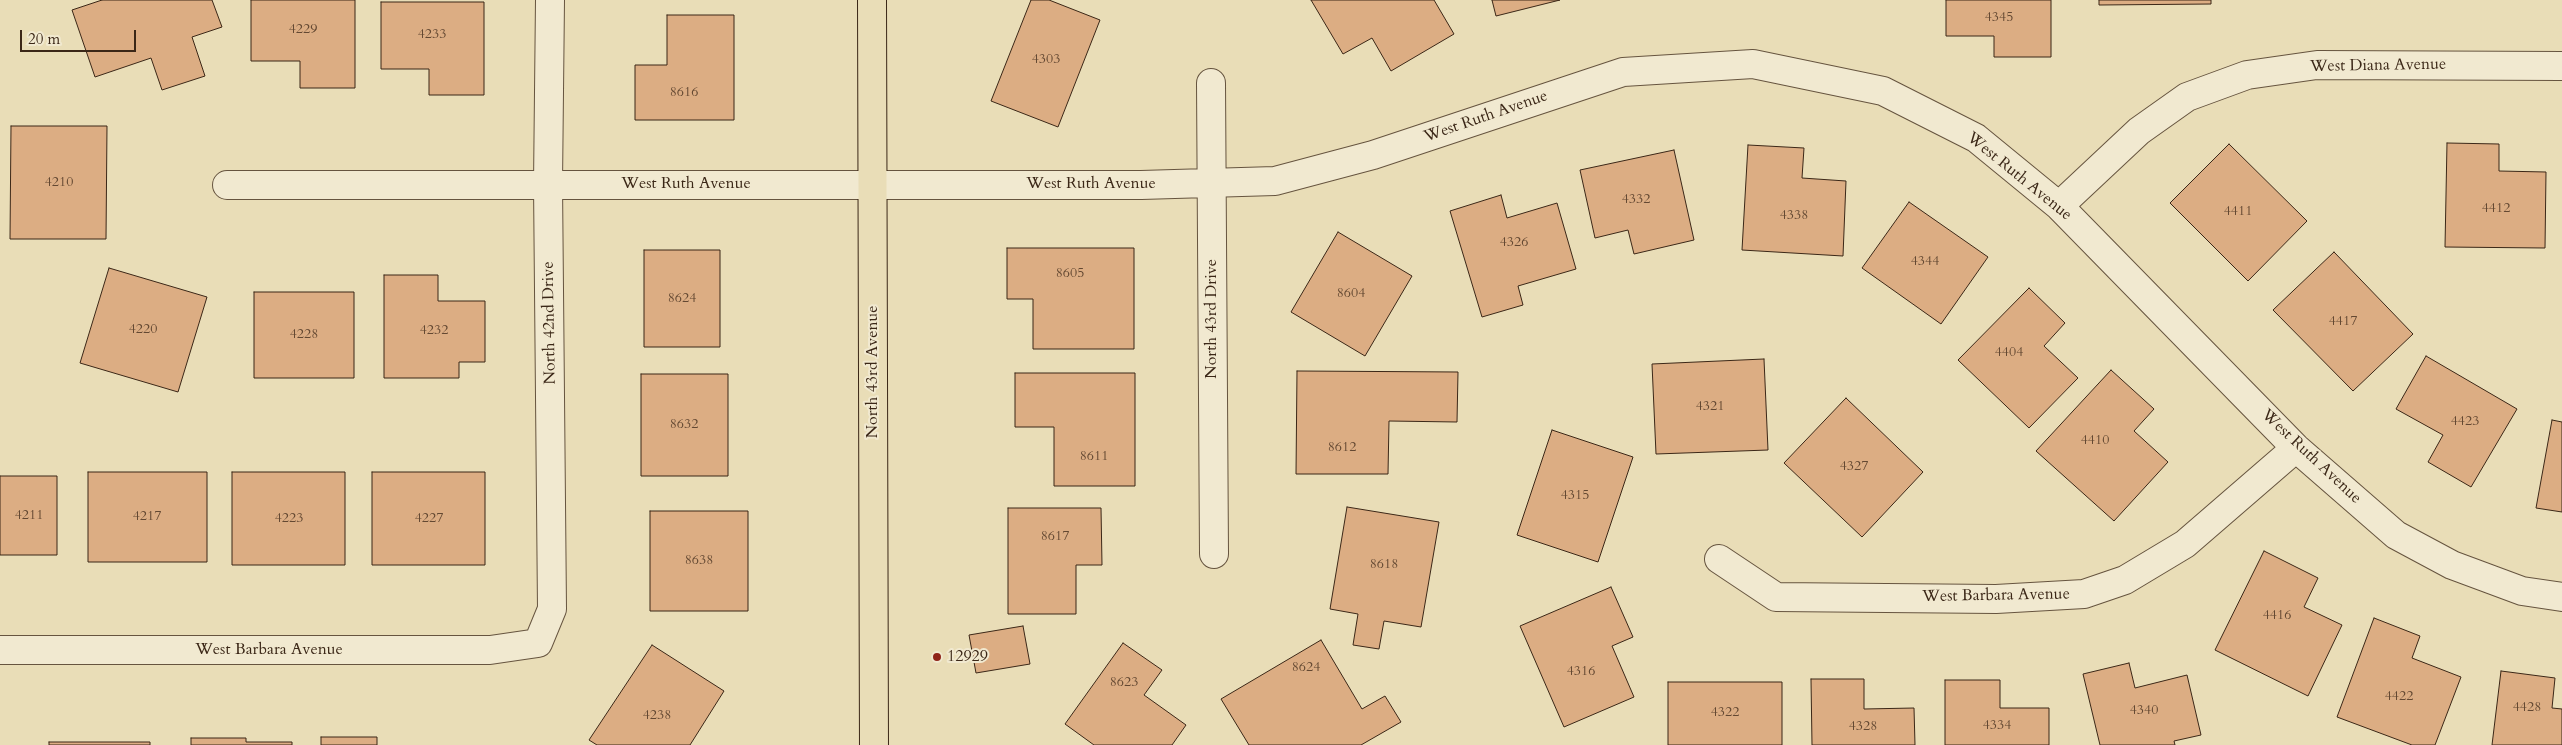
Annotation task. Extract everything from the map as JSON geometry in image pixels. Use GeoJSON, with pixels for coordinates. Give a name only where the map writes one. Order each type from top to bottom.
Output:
{"type":"FeatureCollection","features":[{"type":"Feature","properties":{"kind":"main road","name":"North 43rd Avenue"},"geometry":{"type":"LineString","coordinates":[[872,0],[874,745]]}},
{"type":"Feature","properties":{"kind":"street","name":"North 42nd Drive"},"geometry":{"type":"LineString","coordinates":[[538,643],[552,608],[548,184],[550,0]]}},
{"type":"Feature","properties":{"kind":"street","name":"West Ruth Avenue"},"geometry":{"type":"LineString","coordinates":[[227,185],[1211,183],[1275,181],[1373,155],[1623,72],[1753,64],[1883,91],[1976,138],[2059,206],[2296,448],[2396,535],[2452,566],[2522,590],[2562,597]]}},
{"type":"Feature","properties":{"kind":"street","name":"West Diana Avenue"},"geometry":{"type":"LineString","coordinates":[[2059,206],[2139,131],[2186,97],[2247,76],[2317,65],[2562,66]]}},
{"type":"Feature","properties":{"kind":"street","name":"North 43rd Drive"},"geometry":{"type":"LineString","coordinates":[[1211,83],[1214,554]]}},
{"type":"Feature","properties":{"kind":"street","name":"West Barbara Avenue"},"geometry":{"type":"LineString","coordinates":[[1719,559],[1776,597],[1996,599],[2084,594],[2125,580],[2186,544],[2296,448]]}},
{"type":"Feature","properties":{"kind":"street","name":"West Barbara Avenue"},"geometry":{"type":"LineString","coordinates":[[0,650],[490,650],[538,643]]}},
{"type":"Feature","properties":{"kind":"building"},"geometry":{"type":"Polygon","coordinates":[[[102,0],[212,0],[222,27],[192,37],[205,76],[162,90],[151,58],[95,77],[72,10],[102,0]]]}},
{"type":"Feature","properties":{"kind":"building"},"geometry":{"type":"Polygon","coordinates":[[[251,0],[355,0],[355,88],[300,88],[300,61],[251,61],[251,0]]]}},
{"type":"Feature","properties":{"kind":"building"},"geometry":{"type":"Polygon","coordinates":[[[1031,0],[1049,0],[1100,20],[1058,127],[991,101],[1031,0]]]}},
{"type":"Feature","properties":{"kind":"building"},"geometry":{"type":"Polygon","coordinates":[[[1311,0],[1434,0],[1454,34],[1391,71],[1372,38],[1343,54],[1311,0]]]}},
{"type":"Feature","properties":{"kind":"building"},"geometry":{"type":"Polygon","coordinates":[[[1492,0],[1560,0],[1496,16],[1492,0]]]}},
{"type":"Feature","properties":{"kind":"building"},"geometry":{"type":"Polygon","coordinates":[[[1946,0],[2051,0],[2051,57],[1994,57],[1994,36],[1946,36],[1946,0]]]}},
{"type":"Feature","properties":{"kind":"building"},"geometry":{"type":"Polygon","coordinates":[[[2099,0],[2211,0],[2211,4],[2099,5],[2099,0]]]}},
{"type":"Feature","properties":{"kind":"building"},"geometry":{"type":"Polygon","coordinates":[[[381,2],[484,2],[484,95],[429,95],[429,69],[381,69],[381,2]]]}},
{"type":"Feature","properties":{"kind":"building"},"geometry":{"type":"Polygon","coordinates":[[[667,15],[734,15],[734,120],[635,120],[635,65],[667,65],[667,15]]]}},
{"type":"Feature","properties":{"kind":"building"},"geometry":{"type":"Polygon","coordinates":[[[11,126],[107,126],[106,239],[10,239],[11,126]]]}},
{"type":"Feature","properties":{"kind":"building"},"geometry":{"type":"Polygon","coordinates":[[[2447,143],[2499,144],[2499,171],[2546,172],[2545,248],[2445,247],[2447,143]]]}},
{"type":"Feature","properties":{"kind":"building"},"geometry":{"type":"Polygon","coordinates":[[[2229,144],[2307,221],[2248,281],[2170,203],[2229,144]]]}},
{"type":"Feature","properties":{"kind":"building"},"geometry":{"type":"Polygon","coordinates":[[[1748,145],[1804,148],[1802,178],[1846,181],[1843,256],[1742,250],[1748,145]]]}},
{"type":"Feature","properties":{"kind":"building"},"geometry":{"type":"Polygon","coordinates":[[[1674,150],[1694,240],[1634,254],[1628,230],[1595,238],[1580,170],[1674,150]]]}},
{"type":"Feature","properties":{"kind":"building"},"geometry":{"type":"Polygon","coordinates":[[[1501,195],[1507,218],[1557,203],[1576,269],[1518,286],[1523,305],[1482,317],[1450,211],[1501,195]]]}},
{"type":"Feature","properties":{"kind":"building"},"geometry":{"type":"Polygon","coordinates":[[[1909,202],[1988,257],[1941,324],[1862,268],[1909,202]]]}},
{"type":"Feature","properties":{"kind":"building"},"geometry":{"type":"Polygon","coordinates":[[[1338,232],[1412,276],[1365,356],[1291,312],[1338,232]]]}},
{"type":"Feature","properties":{"kind":"building"},"geometry":{"type":"Polygon","coordinates":[[[1007,248],[1134,248],[1134,349],[1033,349],[1033,299],[1007,299],[1007,248]]]}},
{"type":"Feature","properties":{"kind":"building"},"geometry":{"type":"Polygon","coordinates":[[[644,250],[720,250],[720,347],[644,347],[644,250]]]}},
{"type":"Feature","properties":{"kind":"building"},"geometry":{"type":"Polygon","coordinates":[[[2334,252],[2413,334],[2353,391],[2273,310],[2334,252]]]}},
{"type":"Feature","properties":{"kind":"building"},"geometry":{"type":"Polygon","coordinates":[[[109,268],[207,297],[178,392],[80,363],[109,268]]]}},
{"type":"Feature","properties":{"kind":"building"},"geometry":{"type":"Polygon","coordinates":[[[384,275],[438,275],[438,301],[485,301],[485,362],[459,362],[459,378],[384,378],[384,275]]]}},
{"type":"Feature","properties":{"kind":"building"},"geometry":{"type":"Polygon","coordinates":[[[2029,288],[2065,323],[2044,346],[2078,378],[2029,428],[1958,360],[2029,288]]]}},
{"type":"Feature","properties":{"kind":"building"},"geometry":{"type":"Polygon","coordinates":[[[254,292],[354,292],[354,378],[254,378],[254,292]]]}},
{"type":"Feature","properties":{"kind":"building"},"geometry":{"type":"Polygon","coordinates":[[[2426,356],[2517,409],[2471,487],[2428,462],[2443,435],[2396,409],[2426,356]]]}},
{"type":"Feature","properties":{"kind":"building"},"geometry":{"type":"Polygon","coordinates":[[[1764,359],[1768,450],[1656,454],[1652,364],[1764,359]]]}},
{"type":"Feature","properties":{"kind":"building"},"geometry":{"type":"Polygon","coordinates":[[[2111,370],[2154,409],[2134,431],[2168,462],[2114,521],[2036,451],[2111,370]]]}},
{"type":"Feature","properties":{"kind":"building"},"geometry":{"type":"Polygon","coordinates":[[[1297,371],[1458,372],[1457,422],[1389,421],[1388,474],[1296,474],[1297,371]]]}},
{"type":"Feature","properties":{"kind":"building"},"geometry":{"type":"Polygon","coordinates":[[[1015,373],[1135,373],[1135,486],[1054,486],[1054,427],[1015,427],[1015,373]]]}},
{"type":"Feature","properties":{"kind":"building"},"geometry":{"type":"Polygon","coordinates":[[[641,374],[728,374],[728,476],[641,476],[641,374]]]}},
{"type":"Feature","properties":{"kind":"building"},"geometry":{"type":"Polygon","coordinates":[[[1846,398],[1923,472],[1862,537],[1784,463],[1846,398]]]}},
{"type":"Feature","properties":{"kind":"building"},"geometry":{"type":"Polygon","coordinates":[[[2552,420],[2562,422],[2562,512],[2536,508],[2552,420]]]}},
{"type":"Feature","properties":{"kind":"building"},"geometry":{"type":"Polygon","coordinates":[[[1552,430],[1633,457],[1598,562],[1517,535],[1552,430]]]}},
{"type":"Feature","properties":{"kind":"building"},"geometry":{"type":"Polygon","coordinates":[[[88,472],[207,472],[207,562],[88,562],[88,472]]]}},
{"type":"Feature","properties":{"kind":"building"},"geometry":{"type":"Polygon","coordinates":[[[232,472],[345,472],[345,565],[232,565],[232,472]]]}},
{"type":"Feature","properties":{"kind":"building"},"geometry":{"type":"Polygon","coordinates":[[[372,472],[485,472],[485,565],[372,565],[372,472]]]}},
{"type":"Feature","properties":{"kind":"building"},"geometry":{"type":"Polygon","coordinates":[[[0,476],[57,476],[57,555],[0,555],[0,476]]]}},
{"type":"Feature","properties":{"kind":"building"},"geometry":{"type":"Polygon","coordinates":[[[1347,507],[1439,522],[1421,627],[1384,621],[1379,649],[1353,645],[1358,614],[1330,609],[1347,507]]]}},
{"type":"Feature","properties":{"kind":"building"},"geometry":{"type":"Polygon","coordinates":[[[1008,508],[1101,508],[1102,565],[1076,565],[1076,614],[1008,614],[1008,508]]]}},
{"type":"Feature","properties":{"kind":"building"},"geometry":{"type":"Polygon","coordinates":[[[650,511],[748,511],[748,611],[650,611],[650,511]]]}},
{"type":"Feature","properties":{"kind":"building"},"geometry":{"type":"Polygon","coordinates":[[[2264,551],[2318,578],[2304,607],[2342,625],[2308,696],[2215,650],[2264,551]]]}},
{"type":"Feature","properties":{"kind":"building"},"geometry":{"type":"Polygon","coordinates":[[[1611,587],[1633,637],[1612,646],[1634,697],[1564,727],[1520,626],[1611,587]]]}},
{"type":"Feature","properties":{"kind":"building"},"geometry":{"type":"Polygon","coordinates":[[[2374,618],[2420,636],[2412,658],[2461,677],[2435,745],[2412,745],[2337,717],[2374,618]]]}},
{"type":"Feature","properties":{"kind":"building"},"geometry":{"type":"Polygon","coordinates":[[[1023,626],[1030,664],[976,673],[969,635],[1023,626]]]}},
{"type":"Feature","properties":{"kind":"building"},"geometry":{"type":"Polygon","coordinates":[[[1321,640],[1362,709],[1385,696],[1401,722],[1361,745],[1249,745],[1221,699],[1321,640]]]}},
{"type":"Feature","properties":{"kind":"building"},"geometry":{"type":"Polygon","coordinates":[[[1123,643],[1162,670],[1144,695],[1186,725],[1172,745],[1094,745],[1065,724],[1123,643]]]}},
{"type":"Feature","properties":{"kind":"building"},"geometry":{"type":"Polygon","coordinates":[[[652,645],[724,691],[690,745],[597,745],[589,740],[652,645]]]}},
{"type":"Feature","properties":{"kind":"building"},"geometry":{"type":"Polygon","coordinates":[[[2129,663],[2135,688],[2187,675],[2201,735],[2174,741],[2175,745],[2100,745],[2083,674],[2129,663]]]}},
{"type":"Feature","properties":{"kind":"building"},"geometry":{"type":"Polygon","coordinates":[[[2501,671],[2555,678],[2552,708],[2562,709],[2562,745],[2492,745],[2501,671]]]}},
{"type":"Feature","properties":{"kind":"building"},"geometry":{"type":"Polygon","coordinates":[[[1811,679],[1864,679],[1864,709],[1914,708],[1915,745],[1812,745],[1811,679]]]}},
{"type":"Feature","properties":{"kind":"building"},"geometry":{"type":"Polygon","coordinates":[[[1945,680],[2000,680],[2000,708],[2049,708],[2049,745],[1945,745],[1945,680]]]}},
{"type":"Feature","properties":{"kind":"building"},"geometry":{"type":"Polygon","coordinates":[[[1668,682],[1782,682],[1782,745],[1668,745],[1668,682]]]}},
{"type":"Feature","properties":{"kind":"building"},"geometry":{"type":"Polygon","coordinates":[[[321,737],[377,737],[377,745],[321,745],[321,737]]]}},
{"type":"Feature","properties":{"kind":"building"},"geometry":{"type":"Polygon","coordinates":[[[191,738],[246,738],[246,742],[292,742],[292,745],[191,745],[191,738]]]}},
{"type":"Feature","properties":{"kind":"building"},"geometry":{"type":"Polygon","coordinates":[[[49,742],[150,742],[150,745],[49,745],[49,742]]]}},
{"type":"Feature","properties":{"kind":"place","name":"12929"},"geometry":{"type":"Point","coordinates":[937,657]}}]}
